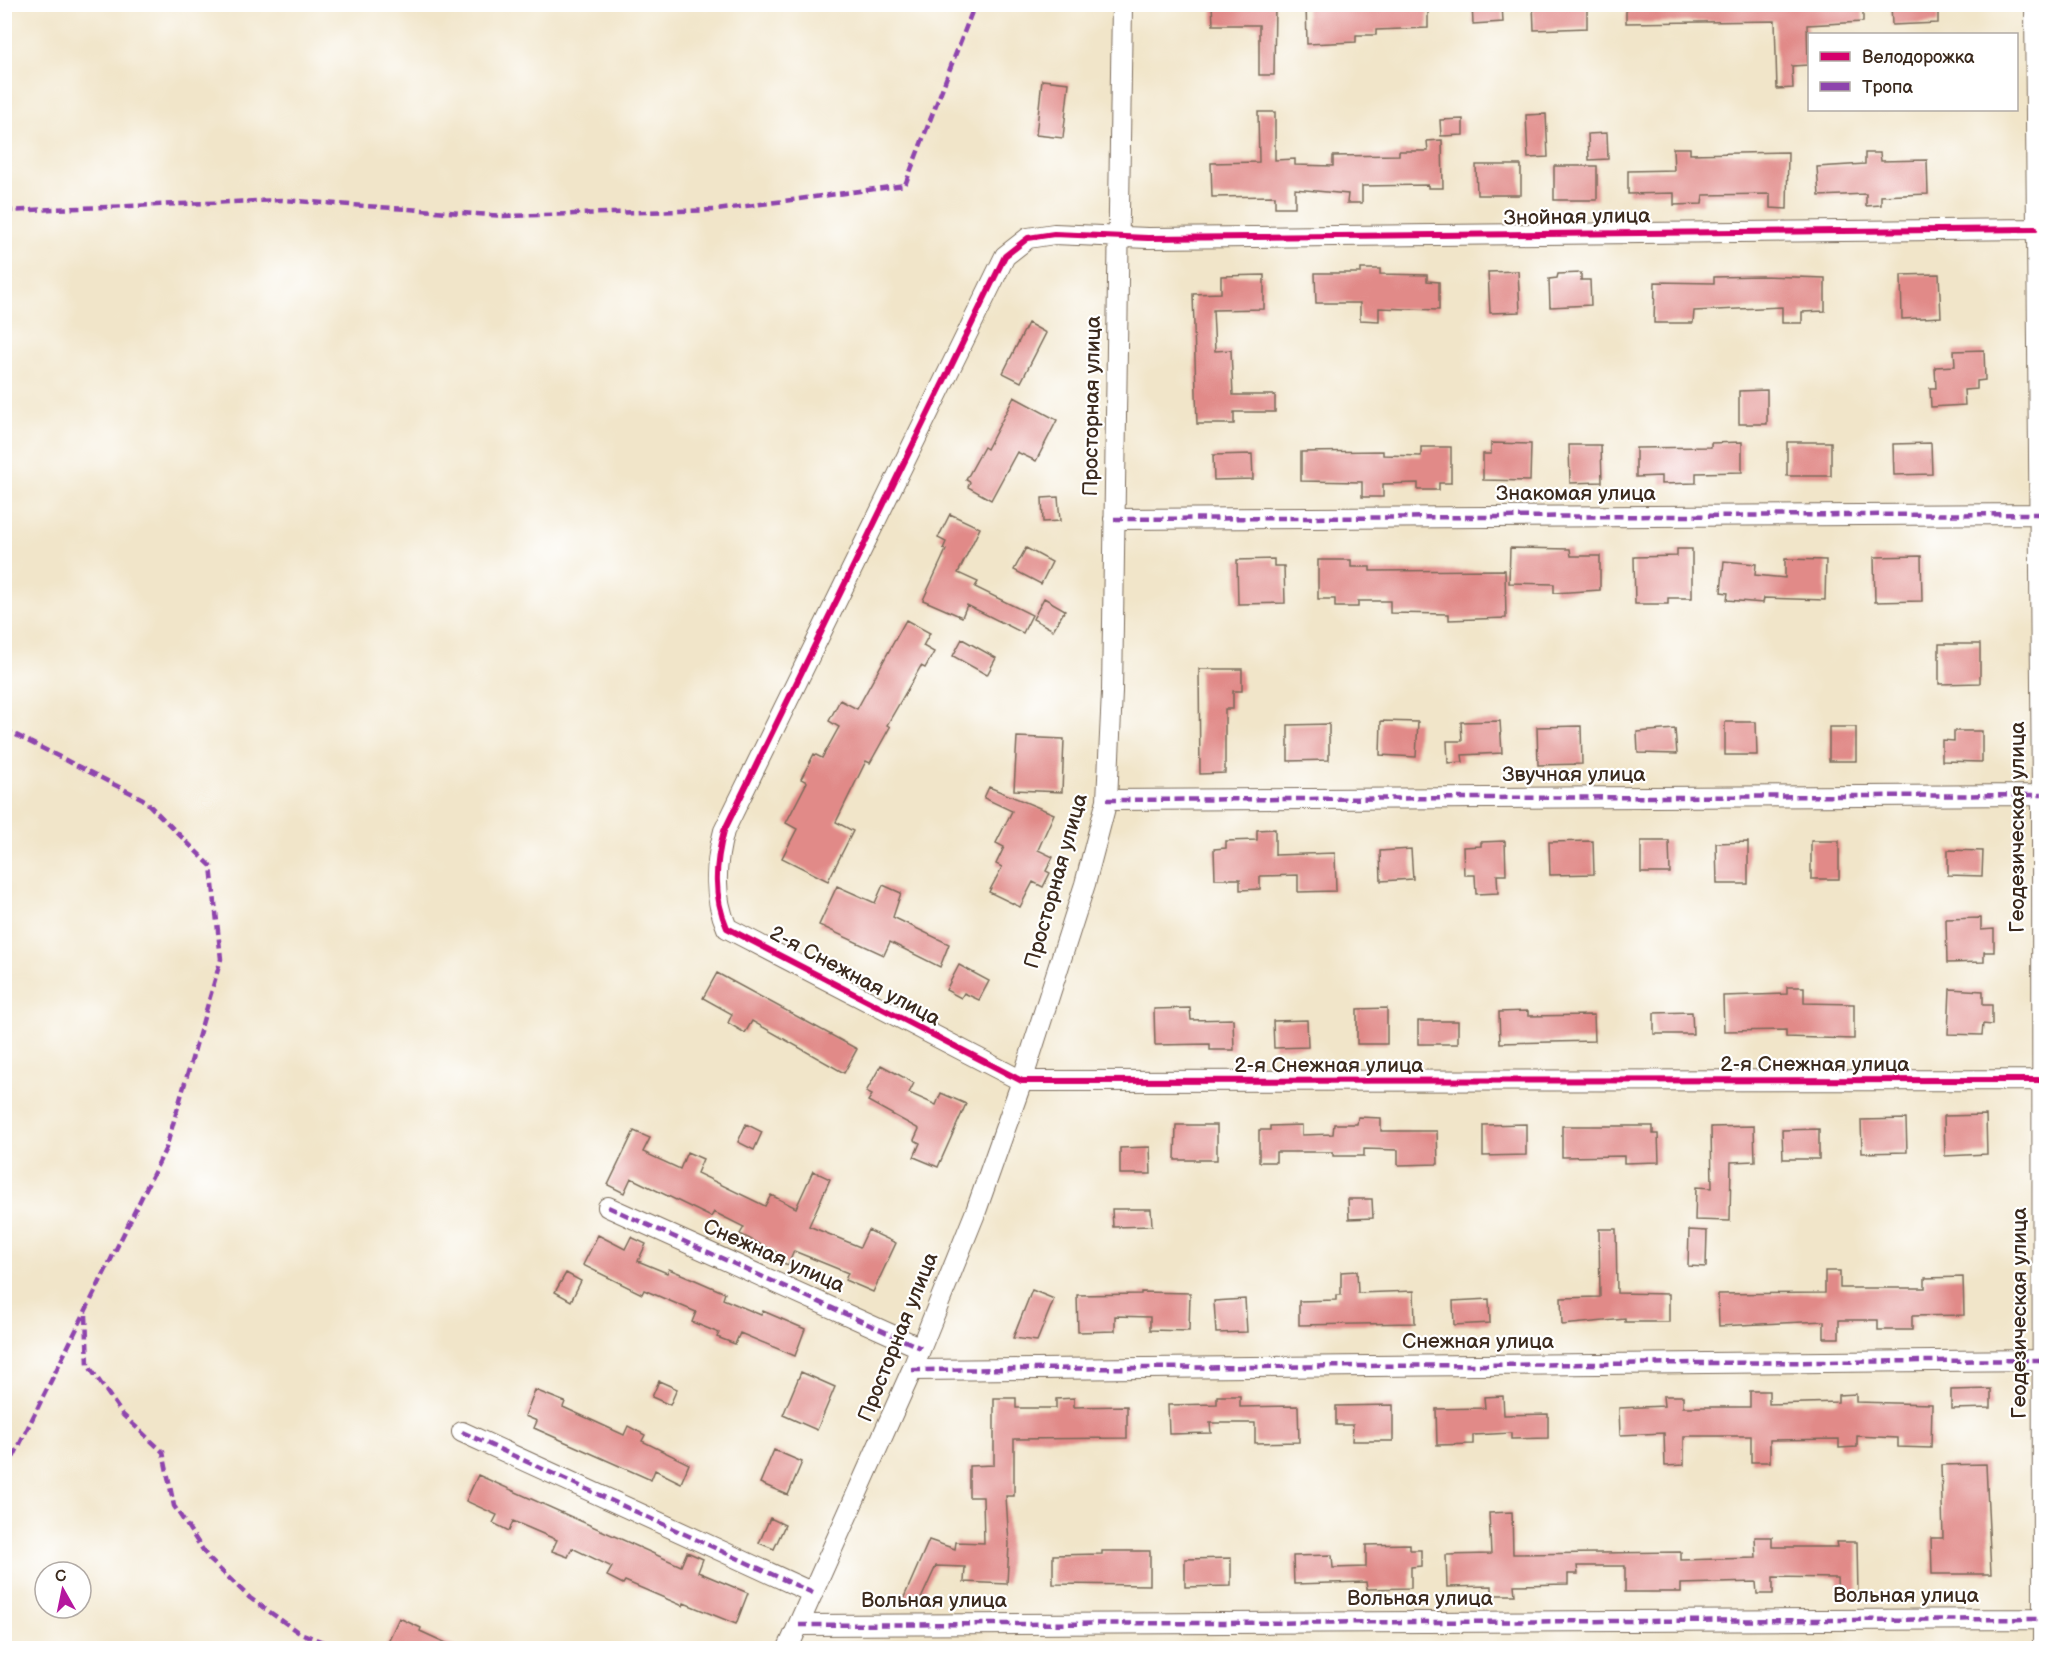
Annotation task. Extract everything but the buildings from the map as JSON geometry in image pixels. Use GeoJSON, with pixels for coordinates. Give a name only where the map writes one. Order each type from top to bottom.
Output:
{"type":"FeatureCollection","features":[{"type":"Feature","properties":{"kind":"street","name":"Просторная улица"},"geometry":{"type":"LineString","coordinates":[[788,1648],[912,1370],[976,1211],[1022,1082],[1085,884],[1107,800],[1122,4]]}},
{"type":"Feature","properties":{"kind":"street","name":"Геодезическая улица"},"geometry":{"type":"LineString","coordinates":[[2035,4],[2035,229],[2042,795],[2040,1080],[2044,1360],[2043,1648]]}},
{"type":"Feature","properties":{"kind":"street","name":"Знойная улица"},"geometry":{"type":"LineString","coordinates":[[716,858],[724,831],[1005,256],[1028,238],[1054,234],[1118,238],[2035,229]]}},
{"type":"Feature","properties":{"kind":"street","name":"Знакомая улица"},"geometry":{"type":"LineString","coordinates":[[1114,519],[2039,514]]}},
{"type":"Feature","properties":{"kind":"street","name":"Звучная улица"},"geometry":{"type":"LineString","coordinates":[[1107,800],[2042,795]]}},
{"type":"Feature","properties":{"kind":"street","name":"2-я Снежная улица"},"geometry":{"type":"LineString","coordinates":[[716,858],[719,910],[727,928],[1022,1082],[2040,1080]]}},
{"type":"Feature","properties":{"kind":"street","name":"Снежная улица"},"geometry":{"type":"LineString","coordinates":[[608,1207],[921,1348]]}},
{"type":"Feature","properties":{"kind":"street","name":"Снежная улица"},"geometry":{"type":"LineString","coordinates":[[912,1370],[2044,1360]]}},
{"type":"Feature","properties":{"kind":"street"},"geometry":{"type":"LineString","coordinates":[[462,1432],[813,1593]]}},
{"type":"Feature","properties":{"kind":"street","name":"Вольная улица"},"geometry":{"type":"LineString","coordinates":[[799,1625],[2042,1619]]}},
{"type":"Feature","properties":{"kind":"marked path"},"geometry":{"type":"LineString","coordinates":[[4,211],[282,200],[504,216],[716,210],[905,185],[975,4]]}},
{"type":"Feature","properties":{"kind":"marked path"},"geometry":{"type":"LineString","coordinates":[[1114,519],[2039,514]]}},
{"type":"Feature","properties":{"kind":"marked path"},"geometry":{"type":"LineString","coordinates":[[4,729],[143,799],[211,866],[221,959],[166,1148],[4,1476]]}},
{"type":"Feature","properties":{"kind":"marked path"},"geometry":{"type":"LineString","coordinates":[[1107,800],[2042,795]]}},
{"type":"Feature","properties":{"kind":"marked path"},"geometry":{"type":"LineString","coordinates":[[608,1207],[921,1348]]}},
{"type":"Feature","properties":{"kind":"marked path"},"geometry":{"type":"LineString","coordinates":[[86,1315],[88,1365],[123,1415],[163,1452],[174,1506],[209,1559],[250,1598],[298,1632],[338,1648]]}},
{"type":"Feature","properties":{"kind":"marked path"},"geometry":{"type":"LineString","coordinates":[[912,1370],[2044,1360]]}},
{"type":"Feature","properties":{"kind":"marked path"},"geometry":{"type":"LineString","coordinates":[[462,1432],[813,1593]]}},
{"type":"Feature","properties":{"kind":"marked path"},"geometry":{"type":"LineString","coordinates":[[799,1625],[2042,1619]]}},
{"type":"Feature","properties":{"kind":"cycle path"},"geometry":{"type":"LineString","coordinates":[[2035,229],[1148,238],[1054,234],[1028,238],[1005,256],[724,831],[717,880],[719,904],[727,928],[1022,1081],[2040,1080]]}}]}
